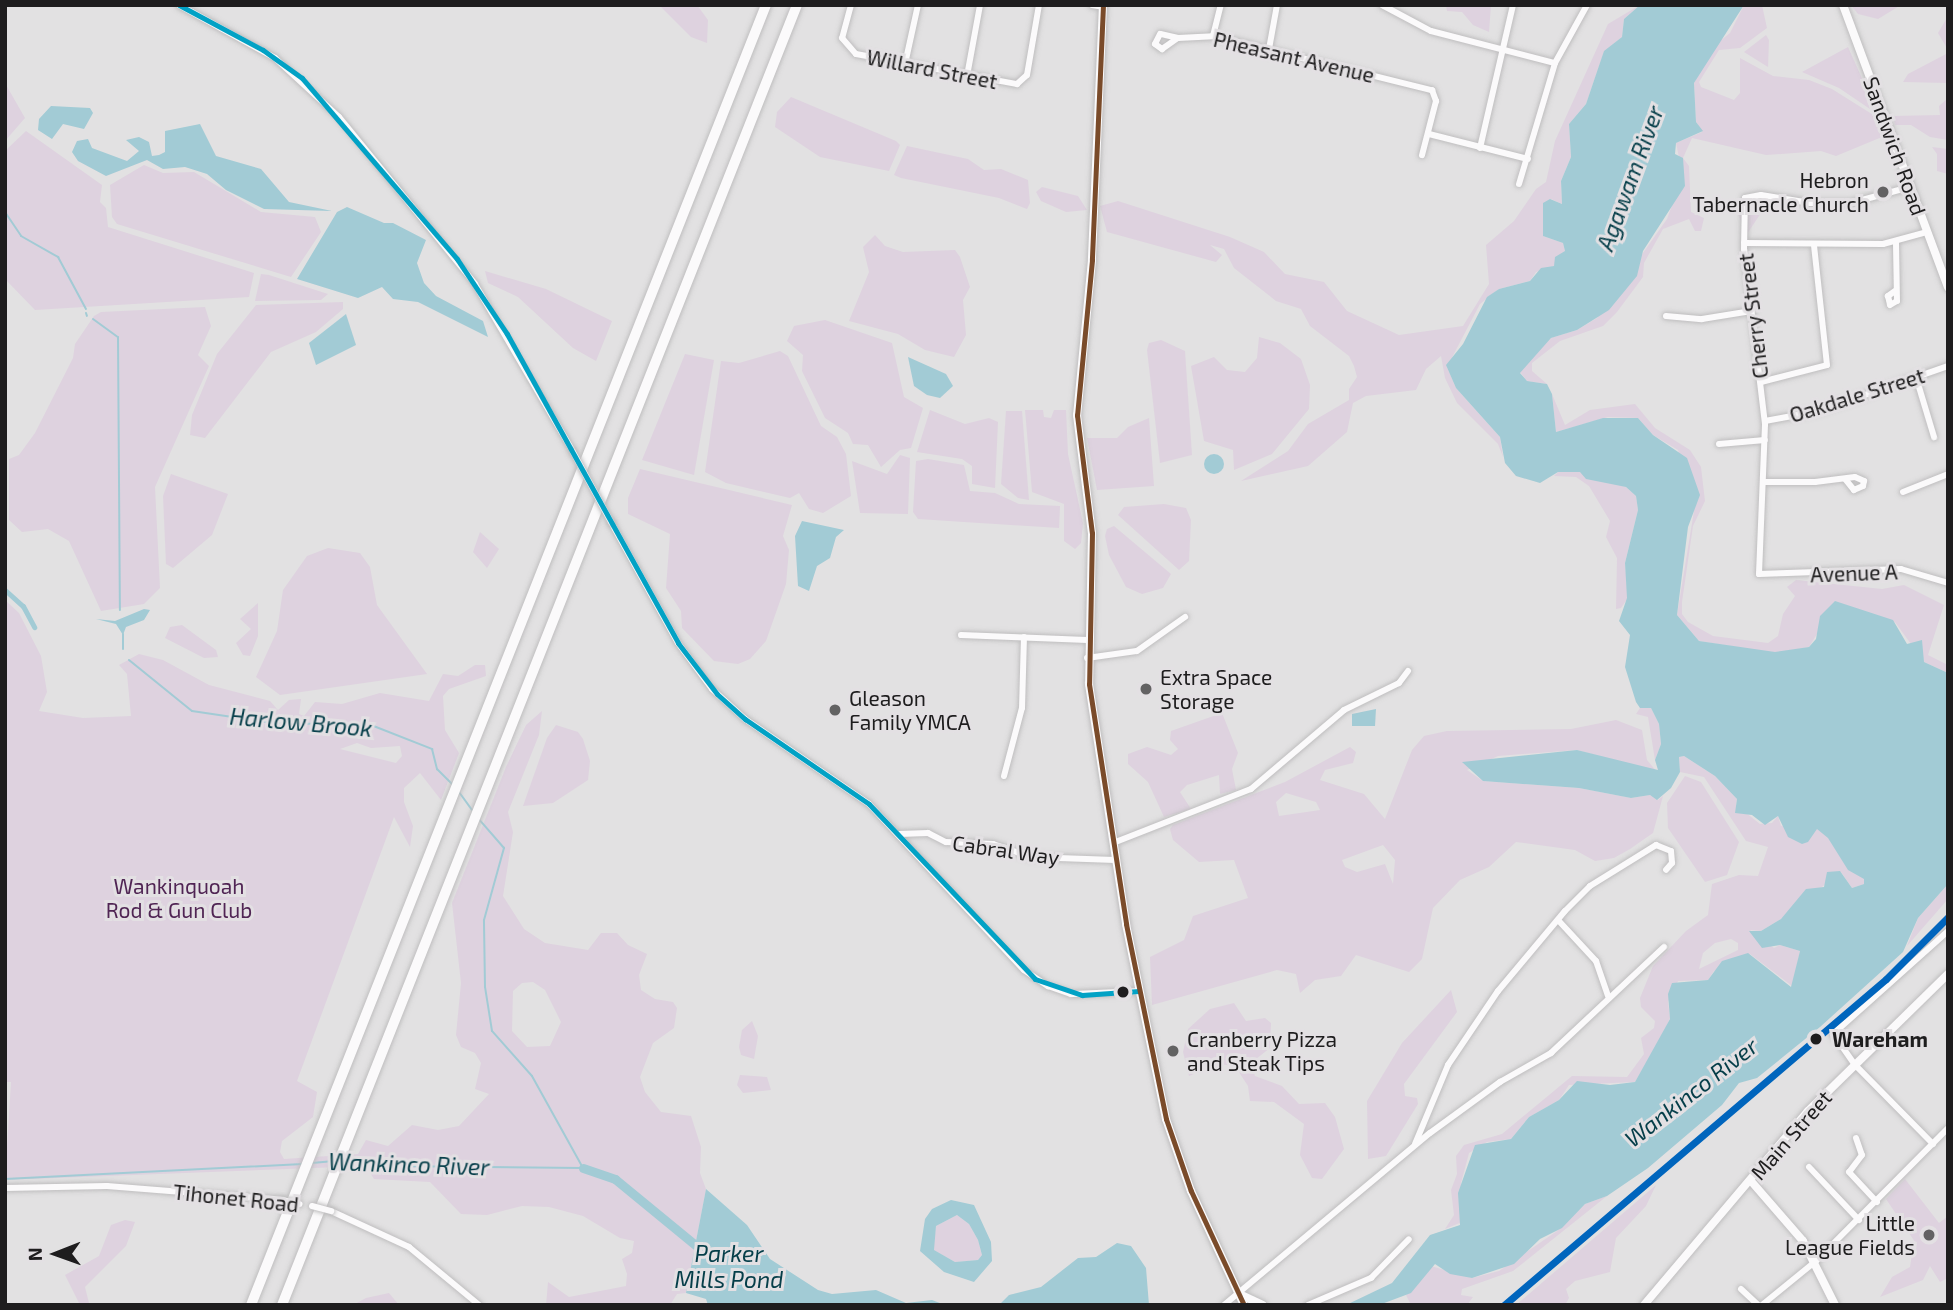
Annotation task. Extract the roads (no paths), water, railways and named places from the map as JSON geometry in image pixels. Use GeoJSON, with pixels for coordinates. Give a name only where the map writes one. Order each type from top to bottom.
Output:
{"type":"FeatureCollection","features":[{"type":"Feature","properties":{"kind":"highway"},"geometry":{"type":"LineString","coordinates":[[251,1305],[766,5]]}},
{"type":"Feature","properties":{"kind":"highway"},"geometry":{"type":"LineString","coordinates":[[282,1305],[797,5]]}},
{"type":"Feature","properties":{"kind":"main road","name":"Sandwich Road"},"geometry":{"type":"LineString","coordinates":[[1843,5],[1927,232],[1945,273],[1948,288]]}},
{"type":"Feature","properties":{"kind":"main road"},"geometry":{"type":"LineString","coordinates":[[1103,6],[1092,249],[1077,415],[1091,529],[1087,658],[1112,843],[1139,990],[1171,1139],[1244,1305]]}},
{"type":"Feature","properties":{"kind":"main road","name":"Main Street"},"geometry":{"type":"LineString","coordinates":[[1644,1305],[1808,1111],[1948,974]]}},
{"type":"Feature","properties":{"kind":"main road"},"geometry":{"type":"LineString","coordinates":[[1751,1181],[1816,1261],[1835,1305]]}},
{"type":"Feature","properties":{"kind":"main road"},"geometry":{"type":"LineString","coordinates":[[1239,1294],[1263,1305]]}},
{"type":"Feature","properties":{"kind":"street"},"geometry":{"type":"LineString","coordinates":[[179,5],[286,65],[339,117],[475,284],[573,452],[678,643],[713,690],[750,723],[855,792],[899,834],[1035,979],[1082,995],[1139,990]]}},
{"type":"Feature","properties":{"kind":"street","name":"Willard Street"},"geometry":{"type":"LineString","coordinates":[[851,5],[842,32],[847,48],[905,64],[1023,83],[1039,5]]}},
{"type":"Feature","properties":{"kind":"street"},"geometry":{"type":"LineString","coordinates":[[905,64],[918,5]]}},
{"type":"Feature","properties":{"kind":"street"},"geometry":{"type":"LineString","coordinates":[[967,76],[980,5]]}},
{"type":"Feature","properties":{"kind":"street"},"geometry":{"type":"LineString","coordinates":[[1092,5],[1103,6]]}},
{"type":"Feature","properties":{"kind":"street"},"geometry":{"type":"LineString","coordinates":[[1213,36],[1221,5]]}},
{"type":"Feature","properties":{"kind":"street"},"geometry":{"type":"LineString","coordinates":[[1269,49],[1277,5]]}},
{"type":"Feature","properties":{"kind":"street"},"geometry":{"type":"LineString","coordinates":[[1382,5],[1426,29],[1555,63]]}},
{"type":"Feature","properties":{"kind":"street"},"geometry":{"type":"LineString","coordinates":[[1480,148],[1513,5]]}},
{"type":"Feature","properties":{"kind":"street"},"geometry":{"type":"LineString","coordinates":[[1519,184],[1555,63],[1587,5]]}},
{"type":"Feature","properties":{"kind":"street","name":"Pheasant Avenue"},"geometry":{"type":"LineString","coordinates":[[1178,38],[1213,36],[1409,84],[1435,93],[1429,134]]}},
{"type":"Feature","properties":{"kind":"street"},"geometry":{"type":"LineString","coordinates":[[1422,155],[1429,134],[1528,159]]}},
{"type":"Feature","properties":{"kind":"street"},"geometry":{"type":"LineString","coordinates":[[1744,243],[1745,201],[1749,196],[1851,203],[1910,187]]}},
{"type":"Feature","properties":{"kind":"street","name":"Cherry Street"},"geometry":{"type":"LineString","coordinates":[[1759,574],[1765,482],[1765,421],[1744,243],[1814,246],[1896,242],[1927,232]]}},
{"type":"Feature","properties":{"kind":"street"},"geometry":{"type":"LineString","coordinates":[[1895,291],[1896,242]]}},
{"type":"Feature","properties":{"kind":"street"},"geometry":{"type":"LineString","coordinates":[[1761,382],[1822,369],[1828,363],[1814,246]]}},
{"type":"Feature","properties":{"kind":"street"},"geometry":{"type":"LineString","coordinates":[[1666,316],[1702,319],[1751,311]]}},
{"type":"Feature","properties":{"kind":"street","name":"Oakdale Street"},"geometry":{"type":"LineString","coordinates":[[1765,421],[1811,413],[1948,366]]}},
{"type":"Feature","properties":{"kind":"street"},"geometry":{"type":"LineString","coordinates":[[1916,377],[1934,437]]}},
{"type":"Feature","properties":{"kind":"street"},"geometry":{"type":"LineString","coordinates":[[1719,444],[1765,440]]}},
{"type":"Feature","properties":{"kind":"street"},"geometry":{"type":"LineString","coordinates":[[1903,492],[1948,474]]}},
{"type":"Feature","properties":{"kind":"street"},"geometry":{"type":"LineString","coordinates":[[1765,482],[1845,479]]}},
{"type":"Feature","properties":{"kind":"street","name":"Avenue A"},"geometry":{"type":"LineString","coordinates":[[1759,574],[1900,569],[1948,583]]}},
{"type":"Feature","properties":{"kind":"street"},"geometry":{"type":"LineString","coordinates":[[1755,582],[1759,574]]}},
{"type":"Feature","properties":{"kind":"street"},"geometry":{"type":"LineString","coordinates":[[1087,658],[1137,651],[1185,617]]}},
{"type":"Feature","properties":{"kind":"street"},"geometry":{"type":"LineString","coordinates":[[961,635],[1087,640]]}},
{"type":"Feature","properties":{"kind":"street"},"geometry":{"type":"LineString","coordinates":[[1004,776],[1020,718],[1024,637]]}},
{"type":"Feature","properties":{"kind":"street"},"geometry":{"type":"LineString","coordinates":[[1112,843],[1251,789],[1278,762],[1304,748],[1344,710],[1399,682],[1408,671]]}},
{"type":"Feature","properties":{"kind":"street","name":"Cabral Way"},"geometry":{"type":"LineString","coordinates":[[899,834],[928,833],[946,842],[993,844],[1035,858],[1115,860]]}},
{"type":"Feature","properties":{"kind":"street"},"geometry":{"type":"LineString","coordinates":[[1413,1148],[1448,1065],[1498,991],[1558,920],[1590,886],[1653,846],[1663,845],[1671,851],[1672,863],[1666,870]]}},
{"type":"Feature","properties":{"kind":"street"},"geometry":{"type":"LineString","coordinates":[[1558,920],[1598,964],[1607,985],[1607,998]]}},
{"type":"Feature","properties":{"kind":"street"},"geometry":{"type":"LineString","coordinates":[[1933,1144],[1855,1065],[1833,1034],[1948,931]]}},
{"type":"Feature","properties":{"kind":"street"},"geometry":{"type":"LineString","coordinates":[[1224,1305],[1239,1294],[1255,1275],[1493,1086],[1545,1057],[1664,947]]}},
{"type":"Feature","properties":{"kind":"street"},"geometry":{"type":"LineString","coordinates":[[1741,1289],[1760,1305],[1816,1261],[1946,1133]]}},
{"type":"Feature","properties":{"kind":"street"},"geometry":{"type":"LineString","coordinates":[[1856,1138],[1862,1155],[1849,1172],[1877,1202]]}},
{"type":"Feature","properties":{"kind":"street"},"geometry":{"type":"LineString","coordinates":[[1809,1167],[1859,1220]]}},
{"type":"Feature","properties":{"kind":"street","name":"Tihonet Road"},"geometry":{"type":"LineString","coordinates":[[5,1188],[107,1186],[300,1203],[331,1212],[409,1247],[479,1305]]}},
{"type":"Feature","properties":{"kind":"street"},"geometry":{"type":"LineString","coordinates":[[1308,1305],[1371,1278],[1409,1239]]}},
{"type":"Feature","properties":{"kind":"water","name":"Agawam River"},"geometry":{"type":"Polygon","coordinates":[[[1640,5],[1744,5],[1694,83],[1696,122],[1703,131],[1676,143],[1675,154],[1683,158],[1685,186],[1643,251],[1637,276],[1609,310],[1577,330],[1551,338],[1520,373],[1527,381],[1547,384],[1552,394],[1556,432],[1603,418],[1638,418],[1653,435],[1687,458],[1700,495],[1688,527],[1677,615],[1699,641],[1775,652],[1809,647],[1816,639],[1820,616],[1835,601],[1893,620],[1907,644],[1922,640],[1924,662],[1948,673],[1948,884],[1918,918],[1903,952],[1820,1027],[1757,1078],[1739,1083],[1722,1105],[1648,1168],[1607,1196],[1585,1204],[1562,1228],[1540,1239],[1514,1264],[1472,1278],[1450,1274],[1435,1264],[1411,1293],[1379,1305],[1346,1305],[1392,1283],[1430,1235],[1460,1225],[1458,1193],[1475,1145],[1511,1139],[1529,1117],[1559,1100],[1577,1081],[1610,1085],[1635,1082],[1670,1019],[1668,994],[1672,983],[1708,980],[1722,961],[1748,953],[1791,987],[1800,951],[1780,945],[1762,948],[1749,931],[1761,931],[1781,919],[1806,889],[1824,887],[1827,872],[1840,871],[1852,888],[1864,884],[1864,879],[1848,870],[1828,838],[1817,829],[1808,842],[1802,844],[1788,837],[1778,816],[1765,825],[1752,815],[1735,813],[1737,799],[1715,776],[1684,756],[1679,757],[1680,772],[1671,788],[1657,800],[1650,795],[1631,798],[1579,788],[1483,781],[1462,762],[1577,750],[1658,770],[1655,760],[1661,744],[1659,724],[1651,708],[1640,708],[1636,702],[1625,667],[1630,635],[1619,621],[1627,598],[1625,563],[1638,510],[1636,496],[1626,487],[1586,479],[1580,472],[1558,472],[1540,483],[1516,476],[1505,463],[1500,437],[1456,388],[1446,365],[1463,344],[1487,297],[1499,289],[1530,281],[1541,268],[1554,266],[1555,257],[1565,251],[1563,243],[1543,236],[1543,203],[1550,199],[1562,204],[1561,181],[1571,157],[1569,124],[1586,104],[1604,51],[1622,37],[1624,19],[1640,5]]]}},
{"type":"Feature","properties":{"kind":"water"},"geometry":{"type":"Polygon","coordinates":[[[51,106],[90,108],[93,113],[84,129],[63,124],[52,139],[38,130],[39,119],[51,106]]]}},
{"type":"Feature","properties":{"kind":"water"},"geometry":{"type":"Polygon","coordinates":[[[200,124],[216,156],[261,169],[289,202],[332,211],[264,209],[226,190],[207,174],[185,167],[163,169],[147,160],[106,176],[78,161],[72,152],[77,141],[88,139],[92,148],[127,161],[139,151],[126,140],[139,137],[149,142],[152,156],[159,155],[165,152],[165,131],[200,124]]]}},
{"type":"Feature","properties":{"kind":"water"},"geometry":{"type":"Polygon","coordinates":[[[347,207],[384,223],[393,223],[426,240],[417,263],[424,283],[436,296],[483,321],[488,337],[418,302],[393,299],[382,287],[358,298],[297,279],[337,212],[347,207]]]}},
{"type":"Feature","properties":{"kind":"water"},"geometry":{"type":"Polygon","coordinates":[[[346,314],[356,345],[316,365],[309,343],[346,314]]]}},
{"type":"Feature","properties":{"kind":"water"},"geometry":{"type":"Polygon","coordinates":[[[908,357],[946,374],[953,386],[940,398],[927,395],[914,386],[908,357]]]}},
{"type":"Feature","properties":{"kind":"water"},"geometry":{"type":"Polygon","coordinates":[[[1214,454],[1221,457],[1224,464],[1221,471],[1214,474],[1207,471],[1204,464],[1207,457],[1214,454]]]}},
{"type":"Feature","properties":{"kind":"water"},"geometry":{"type":"Polygon","coordinates":[[[802,521],[844,530],[836,537],[830,558],[817,566],[809,591],[798,586],[795,536],[802,521]]]}},
{"type":"Feature","properties":{"kind":"water"},"geometry":{"type":"Polygon","coordinates":[[[144,609],[150,610],[144,620],[126,627],[123,635],[116,624],[96,619],[115,621],[144,609]]]}},
{"type":"Feature","properties":{"kind":"water"},"geometry":{"type":"Polygon","coordinates":[[[1376,709],[1375,726],[1352,726],[1352,714],[1376,709]]]}},
{"type":"Feature","properties":{"kind":"water","name":"Parker Mills Pond"},"geometry":{"type":"Polygon","coordinates":[[[706,1189],[747,1225],[770,1259],[818,1290],[832,1294],[876,1290],[906,1303],[932,1300],[945,1305],[708,1305],[706,1299],[686,1293],[706,1189]]]}},
{"type":"Feature","properties":{"kind":"water"},"geometry":{"type":"Polygon","coordinates":[[[951,1200],[974,1205],[991,1242],[992,1261],[974,1282],[944,1272],[920,1251],[925,1219],[932,1209],[951,1200]],[[957,1215],[936,1226],[934,1250],[955,1262],[978,1260],[982,1255],[978,1240],[969,1224],[957,1215]]]}},
{"type":"Feature","properties":{"kind":"water"},"geometry":{"type":"Polygon","coordinates":[[[1117,1243],[1131,1246],[1146,1268],[1149,1305],[999,1305],[1009,1295],[1041,1287],[1078,1258],[1096,1257],[1117,1243]]]}},
{"type":"Feature","properties":{"kind":"waterway","name":"Harlow Brook"},"geometry":{"type":"LineString","coordinates":[[5,212],[21,236],[58,257],[86,309]]}},
{"type":"Feature","properties":{"kind":"waterway","name":"Harlow Brook"},"geometry":{"type":"LineString","coordinates":[[93,319],[118,337],[120,610]]}},
{"type":"Feature","properties":{"kind":"waterway"},"geometry":{"type":"LineString","coordinates":[[5,590],[23,606],[34,627]]}},
{"type":"Feature","properties":{"kind":"waterway","name":"Harlow Brook"},"geometry":{"type":"LineString","coordinates":[[123,634],[123,649]]}},
{"type":"Feature","properties":{"kind":"waterway","name":"Harlow Brook"},"geometry":{"type":"LineString","coordinates":[[129,660],[192,711],[273,723],[371,725],[432,749],[437,769],[453,785]]}},
{"type":"Feature","properties":{"kind":"waterway","name":"Harlow Brook"},"geometry":{"type":"LineString","coordinates":[[459,792],[472,810]]}},
{"type":"Feature","properties":{"kind":"waterway","name":"Harlow Brook"},"geometry":{"type":"LineString","coordinates":[[343,1160],[384,1166],[583,1168],[532,1076],[492,1031],[485,987],[484,920],[504,848],[480,820]]}},
{"type":"Feature","properties":{"kind":"waterway","name":"Wankinco River"},"geometry":{"type":"LineString","coordinates":[[312,1163],[334,1161]]}},
{"type":"Feature","properties":{"kind":"waterway","name":"Wankinco River"},"geometry":{"type":"LineString","coordinates":[[5,1179],[303,1164]]}},
{"type":"Feature","properties":{"kind":"waterway","name":"Wankinco River"},"geometry":{"type":"LineString","coordinates":[[583,1168],[615,1179],[704,1252]]}},
{"type":"Feature","properties":{"kind":"place","name":"Hebron Tabernacle Church"},"geometry":{"type":"Point","coordinates":[1883,192]}},
{"type":"Feature","properties":{"kind":"place","name":"Extra Space Storage"},"geometry":{"type":"Point","coordinates":[1146,689]}},
{"type":"Feature","properties":{"kind":"place","name":"Gleason Family YMCA"},"geometry":{"type":"Point","coordinates":[835,710]}},
{"type":"Feature","properties":{"kind":"place","name":"Wareham"},"geometry":{"type":"Point","coordinates":[1816,1039]}},
{"type":"Feature","properties":{"kind":"place","name":"Cranberry Pizza and Steak Tips"},"geometry":{"type":"Point","coordinates":[1173,1051]}},
{"type":"Feature","properties":{"kind":"place","name":"Little League Fields"},"geometry":{"type":"Point","coordinates":[1929,1235]}},
{"type":"Feature","properties":{"kind":"park label","name":"Wankinquoah Rod & Gun Club"},"geometry":{"type":"Point","coordinates":[179,898]}}]}
